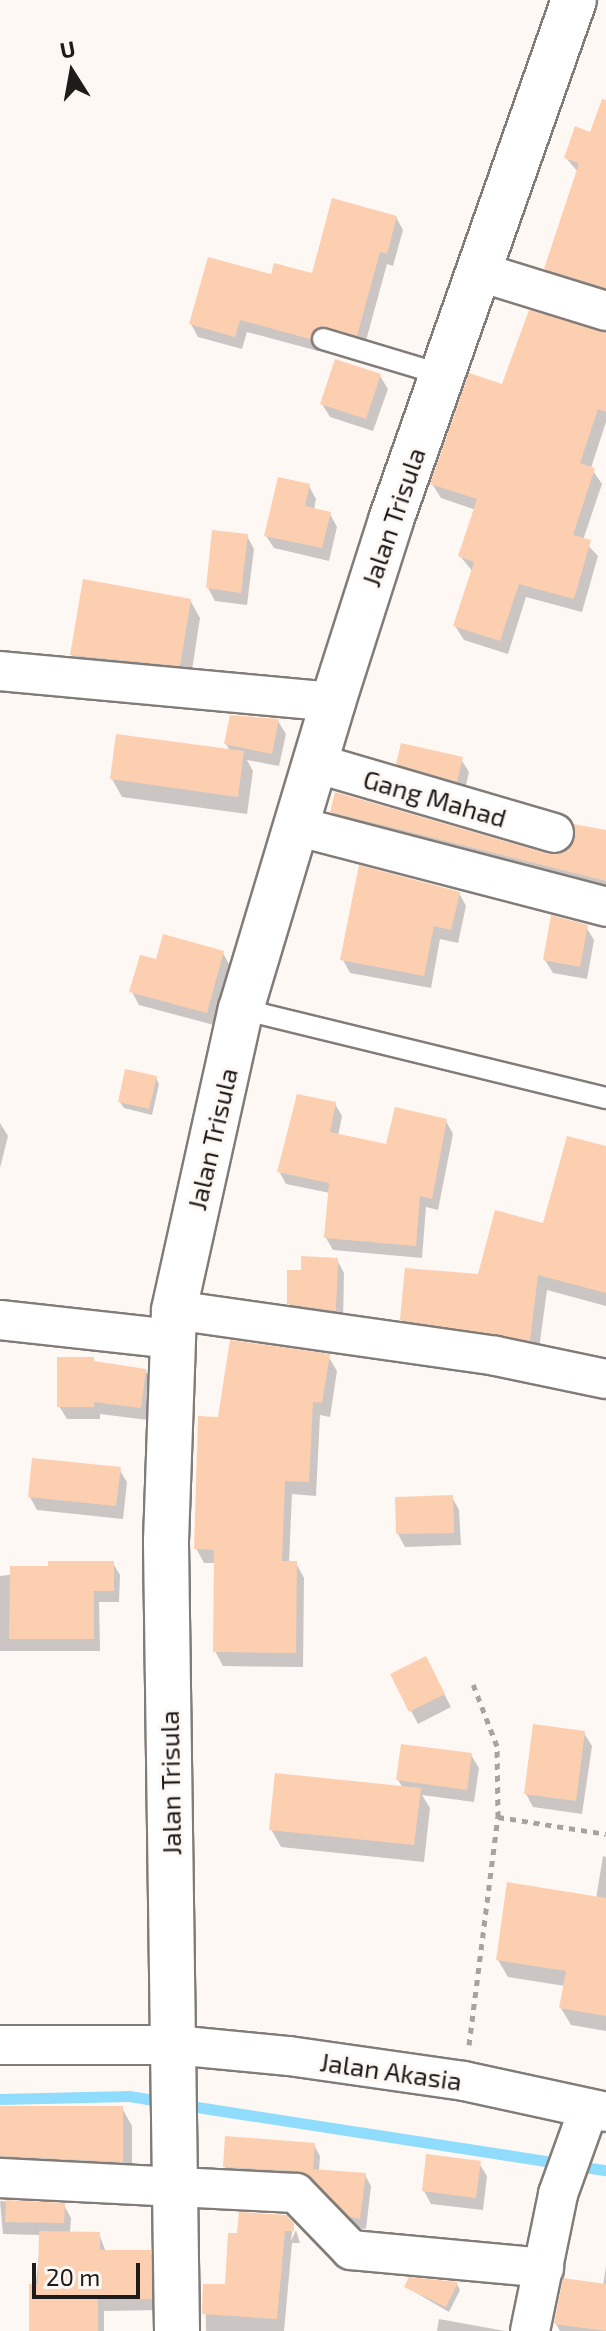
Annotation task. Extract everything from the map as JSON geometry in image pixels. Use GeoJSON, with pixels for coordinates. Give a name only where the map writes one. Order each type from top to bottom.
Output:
{"type":"FeatureCollection","features":[{"type":"Feature","properties":{"kind":"street","name":"Jalan Trisula"},"geometry":{"type":"LineString","coordinates":[[177,2331],[166,1541],[172,1325],[241,1009],[333,702],[574,0]]}},
{"type":"Feature","properties":{"kind":"street"},"geometry":{"type":"LineString","coordinates":[[480,272],[606,311]]}},
{"type":"Feature","properties":{"kind":"street"},"geometry":{"type":"LineString","coordinates":[[0,671],[333,702]]}},
{"type":"Feature","properties":{"kind":"street","name":"Gang Mahad"},"geometry":{"type":"LineString","coordinates":[[315,763],[554,833]]}},
{"type":"Feature","properties":{"kind":"street"},"geometry":{"type":"LineString","coordinates":[[296,826],[606,907]]}},
{"type":"Feature","properties":{"kind":"street"},"geometry":{"type":"LineString","coordinates":[[0,1320],[172,1325],[496,1356],[606,1379]]}},
{"type":"Feature","properties":{"kind":"street","name":"Jalan Akasia"},"geometry":{"type":"LineString","coordinates":[[0,2045],[173,2052],[464,2081],[594,2111]]}},
{"type":"Feature","properties":{"kind":"street"},"geometry":{"type":"LineString","coordinates":[[530,2331],[565,2175],[594,2111]]}},
{"type":"Feature","properties":{"kind":"street"},"geometry":{"type":"LineString","coordinates":[[0,2178],[296,2193],[351,2250],[544,2268]]}},
{"type":"Feature","properties":{"kind":"lane"},"geometry":{"type":"LineString","coordinates":[[323,339],[443,375]]}},
{"type":"Feature","properties":{"kind":"lane"},"geometry":{"type":"LineString","coordinates":[[241,1009],[606,1098]]}},
{"type":"Feature","properties":{"kind":"path"},"geometry":{"type":"LineString","coordinates":[[464,2081],[498,1817],[497,1746],[473,1684]]}},
{"type":"Feature","properties":{"kind":"path"},"geometry":{"type":"LineString","coordinates":[[498,1817],[606,1834]]}},
{"type":"Feature","properties":{"kind":"building"},"geometry":{"type":"Polygon","coordinates":[[[602,99],[606,100],[606,288],[544,269],[579,163],[564,158],[575,126],[590,132],[602,99]]]}},
{"type":"Feature","properties":{"kind":"building"},"geometry":{"type":"Polygon","coordinates":[[[332,198],[397,216],[387,254],[380,252],[357,336],[321,326],[310,339],[240,320],[235,337],[189,324],[208,257],[271,274],[274,263],[312,273],[332,198]]]}},
{"type":"Feature","properties":{"kind":"building"},"geometry":{"type":"Polygon","coordinates":[[[529,310],[606,332],[606,412],[598,409],[580,463],[595,468],[573,535],[591,540],[574,599],[519,584],[500,641],[453,626],[474,562],[458,556],[477,499],[430,484],[469,373],[502,384],[529,310]]]}},
{"type":"Feature","properties":{"kind":"building"},"geometry":{"type":"Polygon","coordinates":[[[335,359],[381,374],[366,419],[320,404],[335,359]]]}},
{"type":"Feature","properties":{"kind":"building"},"geometry":{"type":"Polygon","coordinates":[[[278,477],[310,484],[305,506],[331,512],[322,548],[264,536],[278,477]]]}},
{"type":"Feature","properties":{"kind":"building"},"geometry":{"type":"Polygon","coordinates":[[[212,530],[248,534],[241,593],[206,588],[212,530]]]}},
{"type":"Feature","properties":{"kind":"building"},"geometry":{"type":"Polygon","coordinates":[[[83,579],[191,599],[180,666],[70,655],[83,579]]]}},
{"type":"Feature","properties":{"kind":"building"},"geometry":{"type":"Polygon","coordinates":[[[230,715],[279,719],[272,754],[224,744],[230,715]]]}},
{"type":"Feature","properties":{"kind":"building"},"geometry":{"type":"Polygon","coordinates":[[[116,734],[244,751],[238,797],[110,779],[116,734]]]}},
{"type":"Feature","properties":{"kind":"building"},"geometry":{"type":"Polygon","coordinates":[[[401,743],[463,757],[457,782],[396,764],[401,743]]]}},
{"type":"Feature","properties":{"kind":"building"},"geometry":{"type":"Polygon","coordinates":[[[335,792],[549,854],[570,848],[575,838],[573,824],[606,830],[606,881],[330,812],[335,792]]]}},
{"type":"Feature","properties":{"kind":"building"},"geometry":{"type":"Polygon","coordinates":[[[359,865],[460,892],[451,930],[434,926],[424,976],[340,960],[359,865]]]}},
{"type":"Feature","properties":{"kind":"building"},"geometry":{"type":"Polygon","coordinates":[[[551,915],[588,925],[580,967],[543,960],[551,915]]]}},
{"type":"Feature","properties":{"kind":"building"},"geometry":{"type":"Polygon","coordinates":[[[163,934],[224,951],[207,1013],[129,992],[140,955],[156,959],[163,934]]]}},
{"type":"Feature","properties":{"kind":"building"},"geometry":{"type":"Polygon","coordinates":[[[125,1069],[157,1076],[149,1109],[118,1102],[125,1069]]]}},
{"type":"Feature","properties":{"kind":"building"},"geometry":{"type":"Polygon","coordinates":[[[297,1094],[336,1102],[330,1132],[386,1144],[395,1107],[447,1119],[432,1199],[420,1196],[416,1246],[324,1238],[329,1183],[277,1172],[297,1094]]]}},
{"type":"Feature","properties":{"kind":"building"},"geometry":{"type":"Polygon","coordinates":[[[567,1136],[606,1146],[606,1293],[538,1275],[530,1341],[400,1320],[405,1268],[478,1274],[495,1210],[543,1223],[567,1136]]]}},
{"type":"Feature","properties":{"kind":"building"},"geometry":{"type":"Polygon","coordinates":[[[301,1256],[338,1258],[336,1311],[287,1304],[287,1270],[301,1270],[301,1256]]]}},
{"type":"Feature","properties":{"kind":"building"},"geometry":{"type":"Polygon","coordinates":[[[230,1340],[330,1354],[322,1403],[313,1402],[309,1482],[285,1481],[282,1561],[297,1561],[296,1653],[213,1652],[214,1550],[194,1549],[198,1416],[218,1417],[230,1340]]]}},
{"type":"Feature","properties":{"kind":"building"},"geometry":{"type":"Polygon","coordinates":[[[57,1357],[94,1357],[94,1361],[146,1369],[141,1408],[94,1402],[94,1407],[57,1407],[57,1357]]]}},
{"type":"Feature","properties":{"kind":"building"},"geometry":{"type":"Polygon","coordinates":[[[32,1458],[121,1467],[116,1506],[28,1497],[32,1458]]]}},
{"type":"Feature","properties":{"kind":"building"},"geometry":{"type":"Polygon","coordinates":[[[453,1495],[454,1533],[396,1534],[395,1497],[453,1495]]]}},
{"type":"Feature","properties":{"kind":"building"},"geometry":{"type":"Polygon","coordinates":[[[48,1561],[114,1561],[114,1591],[94,1591],[94,1639],[9,1639],[10,1566],[48,1566],[48,1561]]]}},
{"type":"Feature","properties":{"kind":"building"},"geometry":{"type":"Polygon","coordinates":[[[426,1656],[445,1694],[409,1712],[390,1674],[426,1656]]]}},
{"type":"Feature","properties":{"kind":"building"},"geometry":{"type":"Polygon","coordinates":[[[533,1724],[585,1731],[576,1801],[524,1794],[533,1724]]]}},
{"type":"Feature","properties":{"kind":"building"},"geometry":{"type":"Polygon","coordinates":[[[401,1744],[472,1753],[467,1790],[396,1780],[401,1744]]]}},
{"type":"Feature","properties":{"kind":"building"},"geometry":{"type":"Polygon","coordinates":[[[275,1773],[421,1788],[414,1845],[269,1830],[275,1773]]]}},
{"type":"Feature","properties":{"kind":"building"},"geometry":{"type":"Polygon","coordinates":[[[507,1882],[606,1898],[606,2016],[559,2008],[566,1971],[496,1960],[507,1882]]]}},
{"type":"Feature","properties":{"kind":"building"},"geometry":{"type":"Polygon","coordinates":[[[0,2106],[123,2106],[123,2162],[0,2156],[0,2106]]]}},
{"type":"Feature","properties":{"kind":"building"},"geometry":{"type":"Polygon","coordinates":[[[225,2136],[315,2143],[313,2169],[366,2173],[360,2219],[350,2217],[312,2178],[298,2171],[223,2167],[225,2136]]]}},
{"type":"Feature","properties":{"kind":"building"},"geometry":{"type":"Polygon","coordinates":[[[426,2154],[481,2161],[476,2198],[422,2191],[426,2154]]]}},
{"type":"Feature","properties":{"kind":"building"},"geometry":{"type":"Polygon","coordinates":[[[6,2200],[65,2203],[64,2223],[5,2222],[6,2200]]]}},
{"type":"Feature","properties":{"kind":"building"},"geometry":{"type":"Polygon","coordinates":[[[239,2212],[286,2215],[294,2223],[294,2231],[285,2231],[277,2319],[202,2314],[203,2284],[225,2284],[228,2233],[237,2233],[239,2212]]]}},
{"type":"Feature","properties":{"kind":"building"},"geometry":{"type":"Polygon","coordinates":[[[39,2231],[100,2232],[100,2250],[151,2250],[152,2299],[98,2299],[98,2331],[29,2331],[29,2284],[38,2284],[39,2231]]]}},
{"type":"Feature","properties":{"kind":"building"},"geometry":{"type":"Polygon","coordinates":[[[409,2277],[458,2282],[446,2307],[404,2287],[409,2277]]]}},
{"type":"Feature","properties":{"kind":"building"},"geometry":{"type":"Polygon","coordinates":[[[563,2278],[606,2284],[606,2331],[554,2324],[563,2278]]]}},
{"type":"Feature","properties":{"kind":"waterway"},"geometry":{"type":"LineString","coordinates":[[0,2099],[129,2096],[167,2102]]}},
{"type":"Feature","properties":{"kind":"waterway"},"geometry":{"type":"LineString","coordinates":[[184,2105],[606,2170]]}}]}
